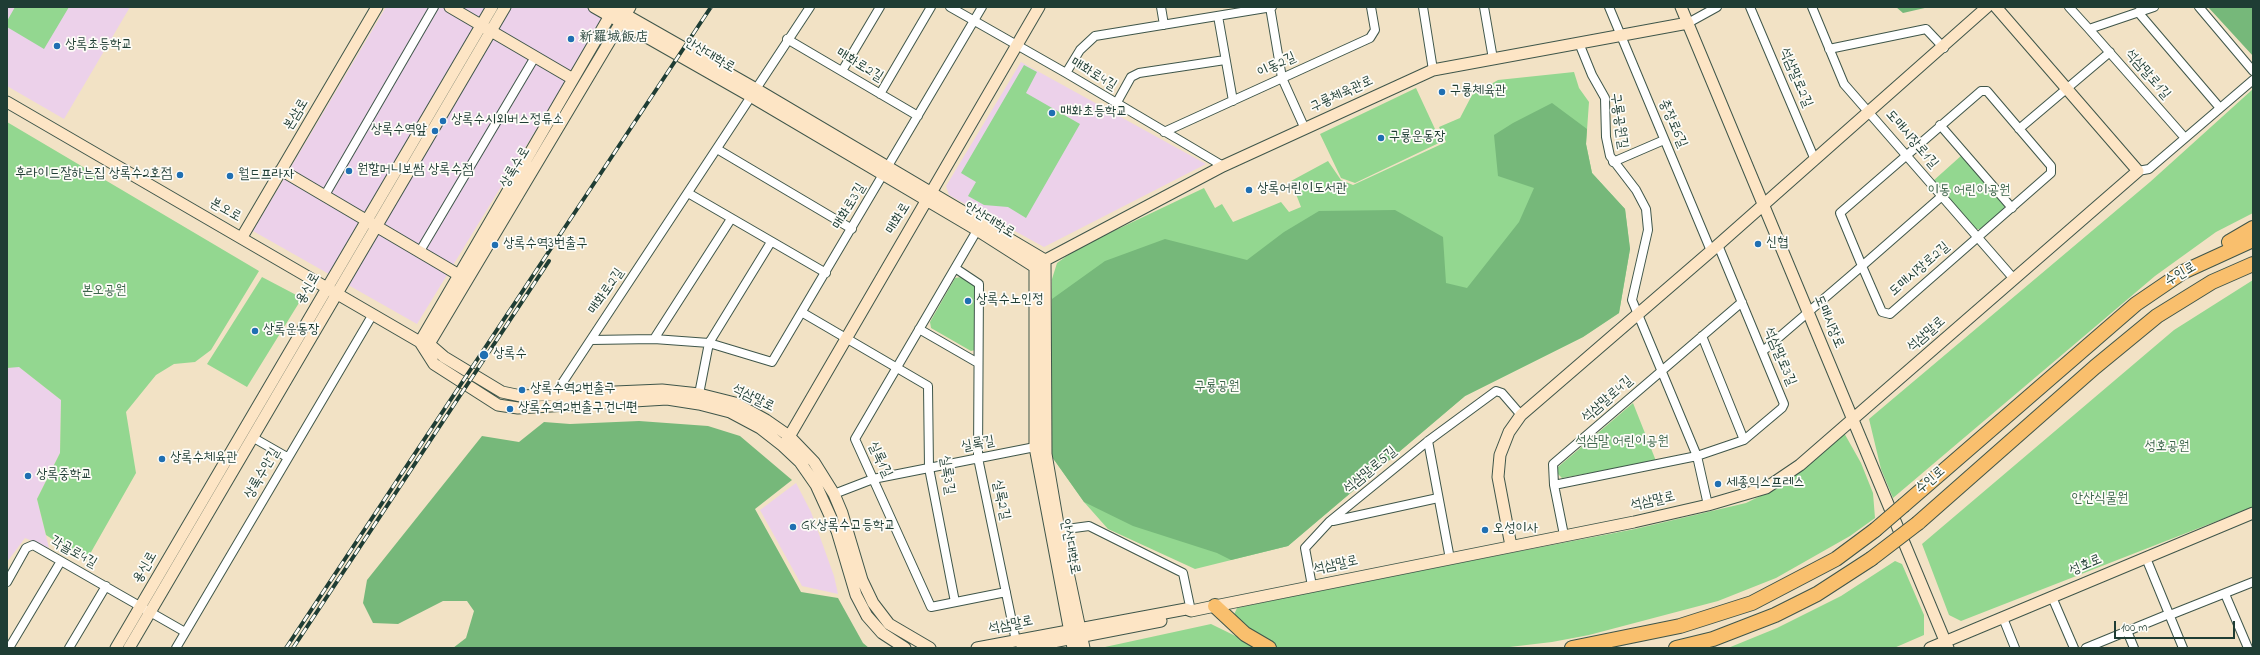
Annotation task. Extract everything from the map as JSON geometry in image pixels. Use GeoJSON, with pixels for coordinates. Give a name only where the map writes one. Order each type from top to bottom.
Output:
{"type":"FeatureCollection","features":[{"type":"Feature","properties":{"kind":"highway"},"geometry":{"type":"LineString","coordinates":[[2183,272],[2253,228]]}},
{"type":"Feature","properties":{"kind":"highway","name":"수인로"},"geometry":{"type":"LineString","coordinates":[[1572,648],[1680,626],[1752,603],[1836,559],[1875,530],[2136,304],[2183,272],[2253,240]]}},
{"type":"Feature","properties":{"kind":"highway","name":"수인로"},"geometry":{"type":"LineString","coordinates":[[1676,648],[1713,639],[1775,615],[1817,594],[1871,559],[1918,523],[2095,367],[2157,316],[2212,282],[2253,264]]}},
{"type":"Feature","properties":{"kind":"highway"},"geometry":{"type":"LineString","coordinates":[[1215,606],[1245,634],[1269,648]]}},
{"type":"Feature","properties":{"kind":"street","name":"본삼로"},"geometry":{"type":"LineString","coordinates":[[242,237],[377,7]]}},
{"type":"Feature","properties":{"kind":"street"},"geometry":{"type":"LineString","coordinates":[[325,195],[434,7]]}},
{"type":"Feature","properties":{"kind":"street"},"geometry":{"type":"LineString","coordinates":[[450,7],[573,79]]}},
{"type":"Feature","properties":{"kind":"street","name":"용신로"},"geometry":{"type":"LineString","coordinates":[[129,648],[146,609],[331,290],[376,225],[486,29],[492,7]]}},
{"type":"Feature","properties":{"kind":"street","name":"용신로"},"geometry":{"type":"LineString","coordinates":[[116,648],[146,609],[252,438],[331,290],[366,220],[486,29],[505,7]]}},
{"type":"Feature","properties":{"kind":"street","name":"안산대학로"},"geometry":{"type":"LineString","coordinates":[[594,7],[613,10],[625,15],[929,198],[1045,260],[1046,454],[1075,636]]}},
{"type":"Feature","properties":{"kind":"street","name":"매화로2길"},"geometry":{"type":"LineString","coordinates":[[547,406],[754,93],[787,39],[810,7]]}},
{"type":"Feature","properties":{"kind":"street"},"geometry":{"type":"LineString","coordinates":[[842,72],[880,7]]}},
{"type":"Feature","properties":{"kind":"street"},"geometry":{"type":"LineString","coordinates":[[880,94],[932,7]]}},
{"type":"Feature","properties":{"kind":"street","name":"매화로4길"},"geometry":{"type":"LineString","coordinates":[[950,7],[1066,73],[1223,166]]}},
{"type":"Feature","properties":{"kind":"street","name":"매화로3길"},"geometry":{"type":"LineString","coordinates":[[591,340],[654,339],[709,344],[772,362],[886,172],[982,7]]}},
{"type":"Feature","properties":{"kind":"street","name":"매화로"},"geometry":{"type":"LineString","coordinates":[[783,446],[1039,7]]}},
{"type":"Feature","properties":{"kind":"street"},"geometry":{"type":"LineString","coordinates":[[1162,7],[1164,25]]}},
{"type":"Feature","properties":{"kind":"street"},"geometry":{"type":"LineString","coordinates":[[1066,73],[1080,50],[1095,36],[1271,7],[1282,78],[1305,129]]}},
{"type":"Feature","properties":{"kind":"street","name":"이동2길"},"geometry":{"type":"LineString","coordinates":[[1164,132],[1370,38],[1376,30],[1372,7]]}},
{"type":"Feature","properties":{"kind":"street"},"geometry":{"type":"LineString","coordinates":[[1423,7],[1433,70]]}},
{"type":"Feature","properties":{"kind":"street"},"geometry":{"type":"LineString","coordinates":[[1484,7],[1494,59]]}},
{"type":"Feature","properties":{"kind":"street","name":"충장로6길"},"geometry":{"type":"LineString","coordinates":[[1609,7],[1664,140],[1715,248]]}},
{"type":"Feature","properties":{"kind":"street","name":"도매시장로"},"geometry":{"type":"LineString","coordinates":[[1681,7],[1946,645]]}},
{"type":"Feature","properties":{"kind":"street"},"geometry":{"type":"LineString","coordinates":[[1688,23],[1718,7]]}},
{"type":"Feature","properties":{"kind":"street","name":"석삼말로2길"},"geometry":{"type":"LineString","coordinates":[[1750,7],[1815,160]]}},
{"type":"Feature","properties":{"kind":"street","name":"도매시장로1길"},"geometry":{"type":"LineString","coordinates":[[1812,7],[1844,84],[2014,279]]}},
{"type":"Feature","properties":{"kind":"street"},"geometry":{"type":"LineString","coordinates":[[1511,546],[1498,477],[1500,455],[1509,432],[1521,415],[1944,48],[1987,7]]}},
{"type":"Feature","properties":{"kind":"street"},"geometry":{"type":"LineString","coordinates":[[1996,7],[2138,171],[2149,169],[2253,80]]}},
{"type":"Feature","properties":{"kind":"street","name":"석삼말로1길"},"geometry":{"type":"LineString","coordinates":[[2069,7],[2185,138]]}},
{"type":"Feature","properties":{"kind":"street"},"geometry":{"type":"LineString","coordinates":[[2089,29],[2154,7]]}},
{"type":"Feature","properties":{"kind":"street"},"geometry":{"type":"LineString","coordinates":[[2199,7],[2253,71]]}},
{"type":"Feature","properties":{"kind":"street","name":"상록수로"},"geometry":{"type":"LineString","coordinates":[[425,343],[459,275],[613,10]]}},
{"type":"Feature","properties":{"kind":"street"},"geometry":{"type":"LineString","coordinates":[[2138,12],[2220,108]]}},
{"type":"Feature","properties":{"kind":"street","name":"상록수로"},"geometry":{"type":"LineString","coordinates":[[425,343],[625,15]]}},
{"type":"Feature","properties":{"kind":"street"},"geometry":{"type":"LineString","coordinates":[[1218,16],[1233,101]]}},
{"type":"Feature","properties":{"kind":"street","name":"구룡체육관로"},"geometry":{"type":"LineString","coordinates":[[1035,267],[1045,260],[1223,166],[1433,70],[1688,23]]}},
{"type":"Feature","properties":{"kind":"street"},"geometry":{"type":"LineString","coordinates":[[1829,49],[1926,29],[1944,48]]}},
{"type":"Feature","properties":{"kind":"street","name":"매화로2길"},"geometry":{"type":"LineString","coordinates":[[787,39],[918,116]]}},
{"type":"Feature","properties":{"kind":"street","name":"구룡공원길"},"geometry":{"type":"LineString","coordinates":[[1580,43],[1592,75],[1605,98],[1606,137],[1613,162],[1636,190],[1646,209],[1648,230],[1632,300],[1662,370]]}},
{"type":"Feature","properties":{"kind":"street"},"geometry":{"type":"LineString","coordinates":[[2019,129],[2110,52]]}},
{"type":"Feature","properties":{"kind":"street"},"geometry":{"type":"LineString","coordinates":[[420,252],[535,57]]}},
{"type":"Feature","properties":{"kind":"street"},"geometry":{"type":"LineString","coordinates":[[1116,104],[1130,77],[1139,73],[1225,60]]}},
{"type":"Feature","properties":{"kind":"street","name":"도매시장로2길"},"geometry":{"type":"LineString","coordinates":[[1981,91],[1988,92],[2052,166],[2050,174],[1890,314],[1882,312],[1840,213],[1940,125],[1981,91]]}},
{"type":"Feature","properties":{"kind":"street","name":"본오로"},"geometry":{"type":"LineString","coordinates":[[7,102],[101,158],[242,237],[331,290],[425,343]]}},
{"type":"Feature","properties":{"kind":"street"},"geometry":{"type":"LineString","coordinates":[[1940,125],[2012,208]]}},
{"type":"Feature","properties":{"kind":"street"},"geometry":{"type":"LineString","coordinates":[[1613,162],[1664,140]]}},
{"type":"Feature","properties":{"kind":"street"},"geometry":{"type":"LineString","coordinates":[[717,149],[852,229]]}},
{"type":"Feature","properties":{"kind":"street"},"geometry":{"type":"LineString","coordinates":[[281,170],[459,275]]}},
{"type":"Feature","properties":{"kind":"street","name":"석삼말로"},"geometry":{"type":"LineString","coordinates":[[977,648],[1075,636],[1186,609],[1191,611],[1708,506],[1766,488],[1800,465],[2138,171]]}},
{"type":"Feature","properties":{"kind":"street"},"geometry":{"type":"LineString","coordinates":[[688,193],[826,273]]}},
{"type":"Feature","properties":{"kind":"street"},"geometry":{"type":"LineString","coordinates":[[1763,351],[1942,196]]}},
{"type":"Feature","properties":{"kind":"street"},"geometry":{"type":"LineString","coordinates":[[654,339],[732,219]]}},
{"type":"Feature","properties":{"kind":"street","name":"안산대학로"},"geometry":{"type":"LineString","coordinates":[[979,226],[1035,267],[1035,447],[1075,636],[1084,648]]}},
{"type":"Feature","properties":{"kind":"street","name":"실록1길"},"geometry":{"type":"LineString","coordinates":[[979,226],[855,439],[931,607],[1006,592]]}},
{"type":"Feature","properties":{"kind":"street"},"geometry":{"type":"LineString","coordinates":[[700,394],[709,344],[771,242]]}},
{"type":"Feature","properties":{"kind":"street","name":"석삼말로3길"},"geometry":{"type":"LineString","coordinates":[[1554,485],[1697,456],[1744,440],[1782,408],[1784,404],[1763,351],[1742,302],[1715,248]]}},
{"type":"Feature","properties":{"kind":"street","name":"실록2길"},"geometry":{"type":"LineString","coordinates":[[955,268],[979,284],[978,458],[1006,592],[1019,644]]}},
{"type":"Feature","properties":{"kind":"street","name":"석삼말로4길"},"geometry":{"type":"LineString","coordinates":[[1564,536],[1554,485],[1553,464],[1742,302]]}},
{"type":"Feature","properties":{"kind":"street"},"geometry":{"type":"LineString","coordinates":[[803,312],[896,367]]}},
{"type":"Feature","properties":{"kind":"street","name":"상록수안길"},"geometry":{"type":"LineString","coordinates":[[176,648],[373,314]]}},
{"type":"Feature","properties":{"kind":"street"},"geometry":{"type":"LineString","coordinates":[[919,329],[978,363]]}},
{"type":"Feature","properties":{"kind":"street"},"geometry":{"type":"LineString","coordinates":[[1702,336],[1744,440]]}},
{"type":"Feature","properties":{"kind":"street","name":"석삼말로"},"geometry":{"type":"LineString","coordinates":[[425,343],[444,357],[502,392],[521,396],[662,390],[700,394],[736,404],[766,420],[789,436],[814,462],[834,494],[842,513],[862,580],[873,603],[889,624],[930,648]]}},
{"type":"Feature","properties":{"kind":"street","name":"석삼말로"},"geometry":{"type":"LineString","coordinates":[[425,343],[434,364],[498,405],[518,408],[667,399],[699,404],[730,412],[760,428],[800,462],[826,505],[837,531],[856,595],[867,616],[882,633],[905,648]]}},
{"type":"Feature","properties":{"kind":"street","name":"실록3길"},"geometry":{"type":"LineString","coordinates":[[896,367],[928,386],[929,468],[955,602]]}},
{"type":"Feature","properties":{"kind":"street"},"geometry":{"type":"LineString","coordinates":[[1662,370],[1697,456],[1708,506]]}},
{"type":"Feature","properties":{"kind":"street","name":"석삼말로5길"},"geometry":{"type":"LineString","coordinates":[[1312,586],[1304,548],[1330,521],[1428,441],[1496,392],[1502,393],[1521,415]]}},
{"type":"Feature","properties":{"kind":"street"},"geometry":{"type":"LineString","coordinates":[[252,438],[288,457]]}},
{"type":"Feature","properties":{"kind":"street"},"geometry":{"type":"LineString","coordinates":[[1428,441],[1450,559]]}},
{"type":"Feature","properties":{"kind":"street","name":"실록길"},"geometry":{"type":"LineString","coordinates":[[834,494],[873,479],[1035,447]]}},
{"type":"Feature","properties":{"kind":"street","name":"석삼말로5길"},"geometry":{"type":"LineString","coordinates":[[1330,521],[1438,498]]}},
{"type":"Feature","properties":{"kind":"street","name":"성호로"},"geometry":{"type":"LineString","coordinates":[[1930,648],[1946,645],[2052,597],[2253,514]]}},
{"type":"Feature","properties":{"kind":"street"},"geometry":{"type":"LineString","coordinates":[[1059,530],[1089,526],[1183,573],[1191,611]]}},
{"type":"Feature","properties":{"kind":"street","name":"각골로4길"},"geometry":{"type":"LineString","coordinates":[[7,582],[26,548],[33,545],[185,632]]}},
{"type":"Feature","properties":{"kind":"street"},"geometry":{"type":"LineString","coordinates":[[2146,558],[2184,648]]}},
{"type":"Feature","properties":{"kind":"street"},"geometry":{"type":"LineString","coordinates":[[9,648],[61,561]]}},
{"type":"Feature","properties":{"kind":"street"},"geometry":{"type":"LineString","coordinates":[[2086,648],[2253,582]]}},
{"type":"Feature","properties":{"kind":"street"},"geometry":{"type":"LineString","coordinates":[[69,648],[106,586]]}},
{"type":"Feature","properties":{"kind":"street"},"geometry":{"type":"LineString","coordinates":[[2225,594],[2248,648]]}},
{"type":"Feature","properties":{"kind":"street"},"geometry":{"type":"LineString","coordinates":[[2052,597],[2074,648]]}},
{"type":"Feature","properties":{"kind":"street"},"geometry":{"type":"LineString","coordinates":[[2003,618],[2015,648]]}},
{"type":"Feature","properties":{"kind":"street"},"geometry":{"type":"LineString","coordinates":[[2127,631],[2134,648]]}},
{"type":"Feature","properties":{"kind":"shaded area","name":"상록초등학교"},"geometry":{"type":"Polygon","coordinates":[[[7,7],[130,7],[64,119],[7,86],[7,7]]]}},
{"type":"Feature","properties":{"kind":"shaded area"},"geometry":{"type":"Polygon","coordinates":[[[386,7],[611,7],[417,324],[253,231],[386,7]]]}},
{"type":"Feature","properties":{"kind":"shaded area","name":"매화초등학교"},"geometry":{"type":"Polygon","coordinates":[[[1021,62],[1206,164],[1044,247],[949,195],[946,186],[1021,62]]]}},
{"type":"Feature","properties":{"kind":"shaded area","name":"상록중학교"},"geometry":{"type":"Polygon","coordinates":[[[18,366],[61,400],[60,453],[37,499],[49,548],[25,538],[7,562],[7,368],[18,366]]]}},
{"type":"Feature","properties":{"kind":"shaded area","name":"GK상록수고등학교"},"geometry":{"type":"Polygon","coordinates":[[[796,483],[811,512],[834,576],[838,594],[802,586],[760,510],[796,483]]]}},
{"type":"Feature","properties":{"kind":"green space"},"geometry":{"type":"Polygon","coordinates":[[[15,7],[69,7],[44,49],[7,27],[7,21],[15,7]]]}},
{"type":"Feature","properties":{"kind":"green space"},"geometry":{"type":"Polygon","coordinates":[[[1896,7],[1929,7],[1903,13],[1896,7]]]}},
{"type":"Feature","properties":{"kind":"green space"},"geometry":{"type":"Polygon","coordinates":[[[2208,7],[2253,7],[2253,56],[2208,7]]]}},
{"type":"Feature","properties":{"kind":"green space"},"geometry":{"type":"Polygon","coordinates":[[[1024,65],[1037,72],[1026,93],[1080,124],[1026,218],[1008,207],[984,205],[968,196],[976,182],[961,173],[1024,65]]]}},
{"type":"Feature","properties":{"kind":"green space","name":"구룡공원"},"geometry":{"type":"Polygon","coordinates":[[[1574,72],[1579,88],[1589,102],[1586,144],[1592,173],[1625,209],[1630,249],[1619,313],[1583,337],[1465,396],[1288,546],[1195,569],[1108,529],[1084,502],[1050,454],[1052,279],[1057,263],[1078,248],[1204,188],[1215,208],[1222,204],[1233,222],[1281,202],[1289,212],[1301,207],[1291,181],[1328,161],[1341,180],[1353,185],[1446,142],[1439,127],[1460,118],[1472,95],[1498,80],[1574,72]]]}},
{"type":"Feature","properties":{"kind":"green space","name":"구룡운동장"},"geometry":{"type":"Polygon","coordinates":[[[1416,88],[1441,142],[1355,183],[1341,178],[1320,134],[1416,88]]]}},
{"type":"Feature","properties":{"kind":"green space"},"geometry":{"type":"Polygon","coordinates":[[[2253,89],[2253,213],[2216,232],[2155,276],[1893,498],[1881,469],[1869,419],[2150,182],[2253,89]]]}},
{"type":"Feature","properties":{"kind":"green space","name":"구룡공원"},"geometry":{"type":"Polygon","coordinates":[[[1552,103],[1587,129],[1586,144],[1592,173],[1625,209],[1630,249],[1619,313],[1583,337],[1465,396],[1288,546],[1231,560],[1217,553],[1133,526],[1084,502],[1050,454],[1052,299],[1105,261],[1165,239],[1247,260],[1284,232],[1319,211],[1395,210],[1443,237],[1446,283],[1467,288],[1519,222],[1534,188],[1498,176],[1494,135],[1513,123],[1552,103]]]}},
{"type":"Feature","properties":{"kind":"green space","name":"본오공원"},"geometry":{"type":"Polygon","coordinates":[[[7,122],[259,271],[211,350],[195,362],[174,364],[156,375],[126,412],[136,473],[86,561],[46,535],[37,499],[60,453],[61,400],[19,367],[7,368],[7,122]]]}},
{"type":"Feature","properties":{"kind":"green space","name":"이동 어린이공원"},"geometry":{"type":"Polygon","coordinates":[[[1962,155],[2005,203],[2004,209],[1981,229],[1975,229],[1933,181],[1962,155]]]}},
{"type":"Feature","properties":{"kind":"green space","name":"상록운동장"},"geometry":{"type":"Polygon","coordinates":[[[262,277],[302,298],[247,387],[207,364],[262,277]]]}},
{"type":"Feature","properties":{"kind":"green space"},"geometry":{"type":"Polygon","coordinates":[[[961,277],[974,285],[975,350],[971,351],[931,328],[930,322],[955,278],[961,277]]]}},
{"type":"Feature","properties":{"kind":"green space","name":"성호공원"},"geometry":{"type":"Polygon","coordinates":[[[2253,280],[2253,507],[1961,621],[1949,615],[1922,544],[2174,330],[2253,280]]]}},
{"type":"Feature","properties":{"kind":"green space","name":"석삼말 어린이공원"},"geometry":{"type":"Polygon","coordinates":[[[1633,403],[1656,461],[1562,478],[1557,473],[1558,467],[1633,403]]]}},
{"type":"Feature","properties":{"kind":"green space"},"geometry":{"type":"Polygon","coordinates":[[[639,421],[708,426],[740,436],[792,480],[755,509],[801,592],[838,598],[863,643],[869,648],[453,648],[466,638],[474,611],[467,601],[443,601],[398,624],[373,623],[363,603],[367,580],[482,436],[519,442],[544,422],[570,424],[639,421]]]}},
{"type":"Feature","properties":{"kind":"green space"},"geometry":{"type":"Polygon","coordinates":[[[1843,431],[1861,463],[1873,493],[1875,518],[1850,536],[1776,578],[1718,601],[1589,635],[1552,642],[1501,648],[1275,648],[1232,619],[1237,608],[1360,582],[1635,529],[1746,503],[1783,485],[1817,458],[1843,431]]]}},
{"type":"Feature","properties":{"kind":"green space"},"geometry":{"type":"Polygon","coordinates":[[[1895,561],[1902,564],[1924,615],[1924,635],[1894,648],[1728,648],[1777,628],[1841,596],[1895,561]]]}},
{"type":"Feature","properties":{"kind":"green space"},"geometry":{"type":"Polygon","coordinates":[[[1211,624],[1260,648],[1105,648],[1105,647],[1211,624]]]}},
{"type":"Feature","properties":{"kind":"railway"},"geometry":{"type":"LineString","coordinates":[[286,648],[711,7]]}},
{"type":"Feature","properties":{"kind":"railway"},"geometry":{"type":"LineString","coordinates":[[293,648],[549,261]]}},
{"type":"Feature","properties":{"kind":"place","name":"新羅城飯店"},"geometry":{"type":"Point","coordinates":[571,39]}},
{"type":"Feature","properties":{"kind":"place","name":"상록초등학교"},"geometry":{"type":"Point","coordinates":[57,46]}},
{"type":"Feature","properties":{"kind":"place","name":"구룡체육관"},"geometry":{"type":"Point","coordinates":[1442,92]}},
{"type":"Feature","properties":{"kind":"place","name":"매화초등학교"},"geometry":{"type":"Point","coordinates":[1052,113]}},
{"type":"Feature","properties":{"kind":"place","name":"상록수시외버스정류소"},"geometry":{"type":"Point","coordinates":[443,121]}},
{"type":"Feature","properties":{"kind":"place","name":"상록수역앞"},"geometry":{"type":"Point","coordinates":[435,131]}},
{"type":"Feature","properties":{"kind":"place","name":"구룡운동장"},"geometry":{"type":"Point","coordinates":[1381,138]}},
{"type":"Feature","properties":{"kind":"place","name":"원할머니보쌈 상록수점"},"geometry":{"type":"Point","coordinates":[349,171]}},
{"type":"Feature","properties":{"kind":"place","name":"후라이드잘하는집 상록수2호점"},"geometry":{"type":"Point","coordinates":[180,175]}},
{"type":"Feature","properties":{"kind":"place","name":"월드프라자"},"geometry":{"type":"Point","coordinates":[230,176]}},
{"type":"Feature","properties":{"kind":"place","name":"상록어린이도서관"},"geometry":{"type":"Point","coordinates":[1249,190]}},
{"type":"Feature","properties":{"kind":"place","name":"신협"},"geometry":{"type":"Point","coordinates":[1758,244]}},
{"type":"Feature","properties":{"kind":"place","name":"상록수역3번출구"},"geometry":{"type":"Point","coordinates":[495,245]}},
{"type":"Feature","properties":{"kind":"place","name":"상록수노인정"},"geometry":{"type":"Point","coordinates":[968,301]}},
{"type":"Feature","properties":{"kind":"place","name":"상록운동장"},"geometry":{"type":"Point","coordinates":[255,331]}},
{"type":"Feature","properties":{"kind":"place","name":"상록수"},"geometry":{"type":"Point","coordinates":[484,355]}},
{"type":"Feature","properties":{"kind":"place","name":"상록수역2번출구"},"geometry":{"type":"Point","coordinates":[522,390]}},
{"type":"Feature","properties":{"kind":"place","name":"상록수역2번출구건너편"},"geometry":{"type":"Point","coordinates":[510,409]}},
{"type":"Feature","properties":{"kind":"place","name":"상록수체육관"},"geometry":{"type":"Point","coordinates":[162,459]}},
{"type":"Feature","properties":{"kind":"place","name":"상록중학교"},"geometry":{"type":"Point","coordinates":[28,476]}},
{"type":"Feature","properties":{"kind":"place","name":"세종익스프레스"},"geometry":{"type":"Point","coordinates":[1718,484]}},
{"type":"Feature","properties":{"kind":"place","name":"GK상록수고등학교"},"geometry":{"type":"Point","coordinates":[793,527]}},
{"type":"Feature","properties":{"kind":"place","name":"오성이사"},"geometry":{"type":"Point","coordinates":[1485,530]}},
{"type":"Feature","properties":{"kind":"park label","name":"안산식물원"},"geometry":{"type":"Point","coordinates":[2100,500]}}]}
